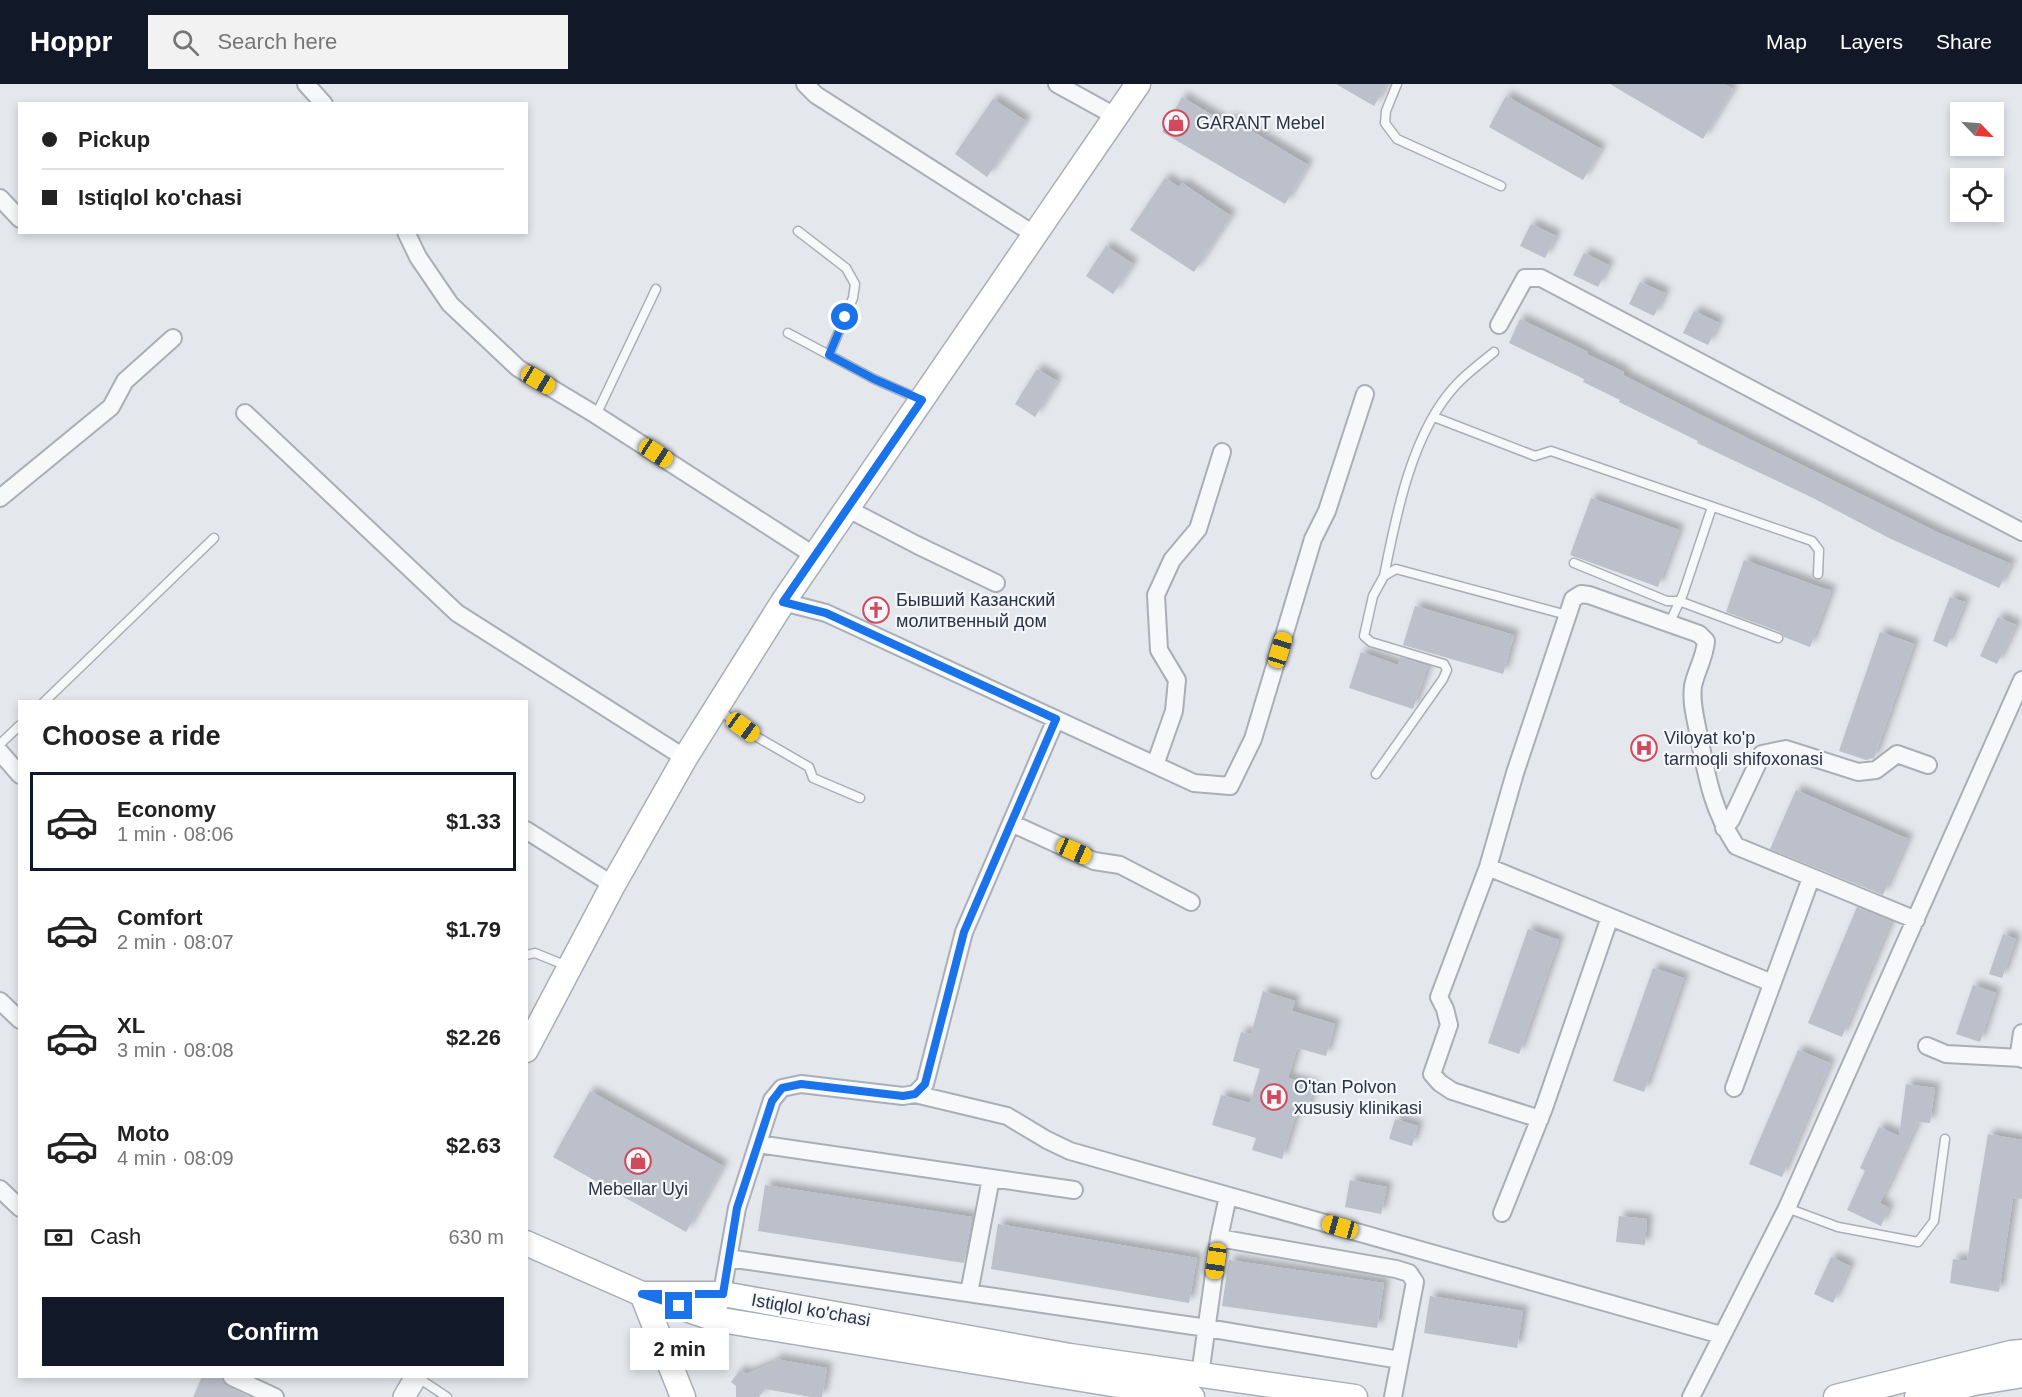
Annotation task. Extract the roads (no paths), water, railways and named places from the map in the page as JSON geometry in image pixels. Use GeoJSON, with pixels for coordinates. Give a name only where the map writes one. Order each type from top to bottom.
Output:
{"type":"FeatureCollection","features":[{"type":"Feature","properties":{"kind":"main road"},"geometry":{"type":"LineString","coordinates":[[528,1046],[613,885],[685,758],[783,602],[1138,84]]}},
{"type":"Feature","properties":{"kind":"main road"},"geometry":{"type":"LineString","coordinates":[[528,1244],[642,1294],[683,1397]]}},
{"type":"Feature","properties":{"kind":"main road","name":"Istiqlol ko'chasi"},"geometry":{"type":"LineString","coordinates":[[642,1294],[723,1294],[1070,1356],[1196,1386]]}},
{"type":"Feature","properties":{"kind":"main road","name":"Istiqlol ko'chasi"},"geometry":{"type":"LineString","coordinates":[[642,1294],[715,1319],[1105,1390],[1196,1386],[1355,1397]]}},
{"type":"Feature","properties":{"kind":"main road"},"geometry":{"type":"LineString","coordinates":[[1836,1397],[2022,1352]]}},
{"type":"Feature","properties":{"kind":"main road"},"geometry":{"type":"LineString","coordinates":[[1917,1397],[2022,1375]]}},
{"type":"Feature","properties":{"kind":"street"},"geometry":{"type":"LineString","coordinates":[[306,84],[322,102]]}},
{"type":"Feature","properties":{"kind":"street"},"geometry":{"type":"LineString","coordinates":[[805,84],[816,95],[1035,235]]}},
{"type":"Feature","properties":{"kind":"street"},"geometry":{"type":"LineString","coordinates":[[1057,84],[1115,116]]}},
{"type":"Feature","properties":{"kind":"street"},"geometry":{"type":"LineString","coordinates":[[407,234],[418,257],[450,304],[518,368],[596,415],[815,556]]}},
{"type":"Feature","properties":{"kind":"street"},"geometry":{"type":"LineString","coordinates":[[1499,325],[1525,278],[1541,278],[2022,532]]}},
{"type":"Feature","properties":{"kind":"street"},"geometry":{"type":"LineString","coordinates":[[0,498],[111,407],[124,381],[173,338]]}},
{"type":"Feature","properties":{"kind":"street"},"geometry":{"type":"LineString","coordinates":[[783,602],[826,613],[1194,783],[1230,786],[1253,739],[1313,539],[1327,511],[1365,394]]}},
{"type":"Feature","properties":{"kind":"street"},"geometry":{"type":"LineString","coordinates":[[245,413],[457,613],[685,758]]}},
{"type":"Feature","properties":{"kind":"street"},"geometry":{"type":"LineString","coordinates":[[1155,765],[1174,711],[1177,680],[1159,651],[1156,595],[1172,560],[1198,529],[1222,452]]}},
{"type":"Feature","properties":{"kind":"street"},"geometry":{"type":"LineString","coordinates":[[848,509],[996,583]]}},
{"type":"Feature","properties":{"kind":"street"},"geometry":{"type":"LineString","coordinates":[[1540,1119],[1452,1091],[1432,1074],[1449,1025],[1439,996],[1488,867],[1515,773],[1573,599],[1581,594],[1699,634],[1706,642],[1693,684],[1692,703],[1709,791],[1724,828],[1736,846],[1916,920]]}},
{"type":"Feature","properties":{"kind":"street"},"geometry":{"type":"LineString","coordinates":[[1690,1397],[1787,1208],[2022,680]]}},
{"type":"Feature","properties":{"kind":"street"},"geometry":{"type":"LineString","coordinates":[[915,1094],[925,1084],[964,932],[1056,719]]}},
{"type":"Feature","properties":{"kind":"street"},"geometry":{"type":"LineString","coordinates":[[1724,828],[1731,820],[1762,754],[1786,749],[1858,772],[1876,770],[1897,754],[1928,765]]}},
{"type":"Feature","properties":{"kind":"street"},"geometry":{"type":"LineString","coordinates":[[0,752],[18,772]]}},
{"type":"Feature","properties":{"kind":"street"},"geometry":{"type":"LineString","coordinates":[[1011,823],[1094,861],[1120,866],[1191,902]]}},
{"type":"Feature","properties":{"kind":"street"},"geometry":{"type":"LineString","coordinates":[[528,831],[613,885]]}},
{"type":"Feature","properties":{"kind":"street"},"geometry":{"type":"LineString","coordinates":[[1488,867],[1772,983]]}},
{"type":"Feature","properties":{"kind":"street"},"geometry":{"type":"LineString","coordinates":[[1734,1088],[1811,878]]}},
{"type":"Feature","properties":{"kind":"street"},"geometry":{"type":"LineString","coordinates":[[1502,1213],[1540,1119],[1610,917]]}},
{"type":"Feature","properties":{"kind":"street"},"geometry":{"type":"LineString","coordinates":[[0,1001],[18,1018]]}},
{"type":"Feature","properties":{"kind":"street"},"geometry":{"type":"LineString","coordinates":[[1927,1046],[1946,1054],[2021,1058],[2019,1053],[2022,1033]]}},
{"type":"Feature","properties":{"kind":"street"},"geometry":{"type":"LineString","coordinates":[[715,1319],[723,1294],[737,1208],[772,1101],[782,1088],[801,1084],[903,1096],[915,1094],[1007,1116],[1070,1151],[1721,1335]]}},
{"type":"Feature","properties":{"kind":"street"},"geometry":{"type":"LineString","coordinates":[[758,1144],[1074,1190]]}},
{"type":"Feature","properties":{"kind":"street"},"geometry":{"type":"LineString","coordinates":[[969,1293],[991,1178]]}},
{"type":"Feature","properties":{"kind":"street"},"geometry":{"type":"LineString","coordinates":[[0,1189],[18,1206]]}},
{"type":"Feature","properties":{"kind":"street"},"geometry":{"type":"LineString","coordinates":[[1196,1386],[1228,1196]]}},
{"type":"Feature","properties":{"kind":"street"},"geometry":{"type":"LineString","coordinates":[[1220,1238],[1409,1273],[1415,1282],[1393,1397]]}},
{"type":"Feature","properties":{"kind":"street"},"geometry":{"type":"LineString","coordinates":[[728,1258],[1207,1328],[1400,1360]]}},
{"type":"Feature","properties":{"kind":"street"},"geometry":{"type":"LineString","coordinates":[[234,1378],[275,1397]]}},
{"type":"Feature","properties":{"kind":"street"},"geometry":{"type":"LineString","coordinates":[[404,1397],[415,1378]]}},
{"type":"Feature","properties":{"kind":"lane"},"geometry":{"type":"LineString","coordinates":[[1397,84],[1386,111],[1384,123],[1397,138],[1501,186]]}},
{"type":"Feature","properties":{"kind":"lane"},"geometry":{"type":"LineString","coordinates":[[798,231],[846,268],[855,284],[853,298],[829,355]]}},
{"type":"Feature","properties":{"kind":"lane"},"geometry":{"type":"LineString","coordinates":[[596,415],[656,289]]}},
{"type":"Feature","properties":{"kind":"lane"},"geometry":{"type":"LineString","coordinates":[[788,333],[874,379],[922,400]]}},
{"type":"Feature","properties":{"kind":"lane"},"geometry":{"type":"LineString","coordinates":[[1376,774],[1443,679],[1447,669],[1444,664],[1371,642],[1364,636],[1373,596],[1384,576],[1411,463],[1434,417],[1455,386],[1494,352]]}},
{"type":"Feature","properties":{"kind":"lane"},"geometry":{"type":"LineString","coordinates":[[1434,417],[1535,456],[1551,451],[1812,541],[1819,550],[1818,574]]}},
{"type":"Feature","properties":{"kind":"lane"},"geometry":{"type":"LineString","coordinates":[[1669,624],[1680,601],[1712,507]]}},
{"type":"Feature","properties":{"kind":"lane"},"geometry":{"type":"LineString","coordinates":[[46,700],[214,538]]}},
{"type":"Feature","properties":{"kind":"lane"},"geometry":{"type":"LineString","coordinates":[[1574,563],[1667,601],[1680,601],[1778,638]]}},
{"type":"Feature","properties":{"kind":"lane"},"geometry":{"type":"LineString","coordinates":[[1384,576],[1396,569],[1568,615]]}},
{"type":"Feature","properties":{"kind":"lane"},"geometry":{"type":"LineString","coordinates":[[717,708],[757,737],[809,766],[813,778],[860,798]]}},
{"type":"Feature","properties":{"kind":"lane"},"geometry":{"type":"LineString","coordinates":[[0,744],[18,727]]}},
{"type":"Feature","properties":{"kind":"lane"},"geometry":{"type":"LineString","coordinates":[[528,954],[536,953],[570,968]]}},
{"type":"Feature","properties":{"kind":"lane"},"geometry":{"type":"LineString","coordinates":[[1787,1208],[1838,1227],[1918,1242],[1934,1221],[1945,1139]]}},
{"type":"Feature","properties":{"kind":"lane"},"geometry":{"type":"LineString","coordinates":[[418,1378],[447,1397]]}},
{"type":"Feature","properties":{"kind":"place","name":"GARANT Mebel"},"geometry":{"type":"Point","coordinates":[1176,123]}},
{"type":"Feature","properties":{"kind":"place","name":"Бывший Казанский молитвенный дом"},"geometry":{"type":"Point","coordinates":[876,610]}},
{"type":"Feature","properties":{"kind":"place","name":"Viloyat ko'p tarmoqli shifoxonasi"},"geometry":{"type":"Point","coordinates":[1644,748]}},
{"type":"Feature","properties":{"kind":"place","name":"O'tan Polvon xususiy klinikasi"},"geometry":{"type":"Point","coordinates":[1274,1097]}},
{"type":"Feature","properties":{"kind":"place","name":"Mebellar Uyi"},"geometry":{"type":"Point","coordinates":[638,1161]}}]}
